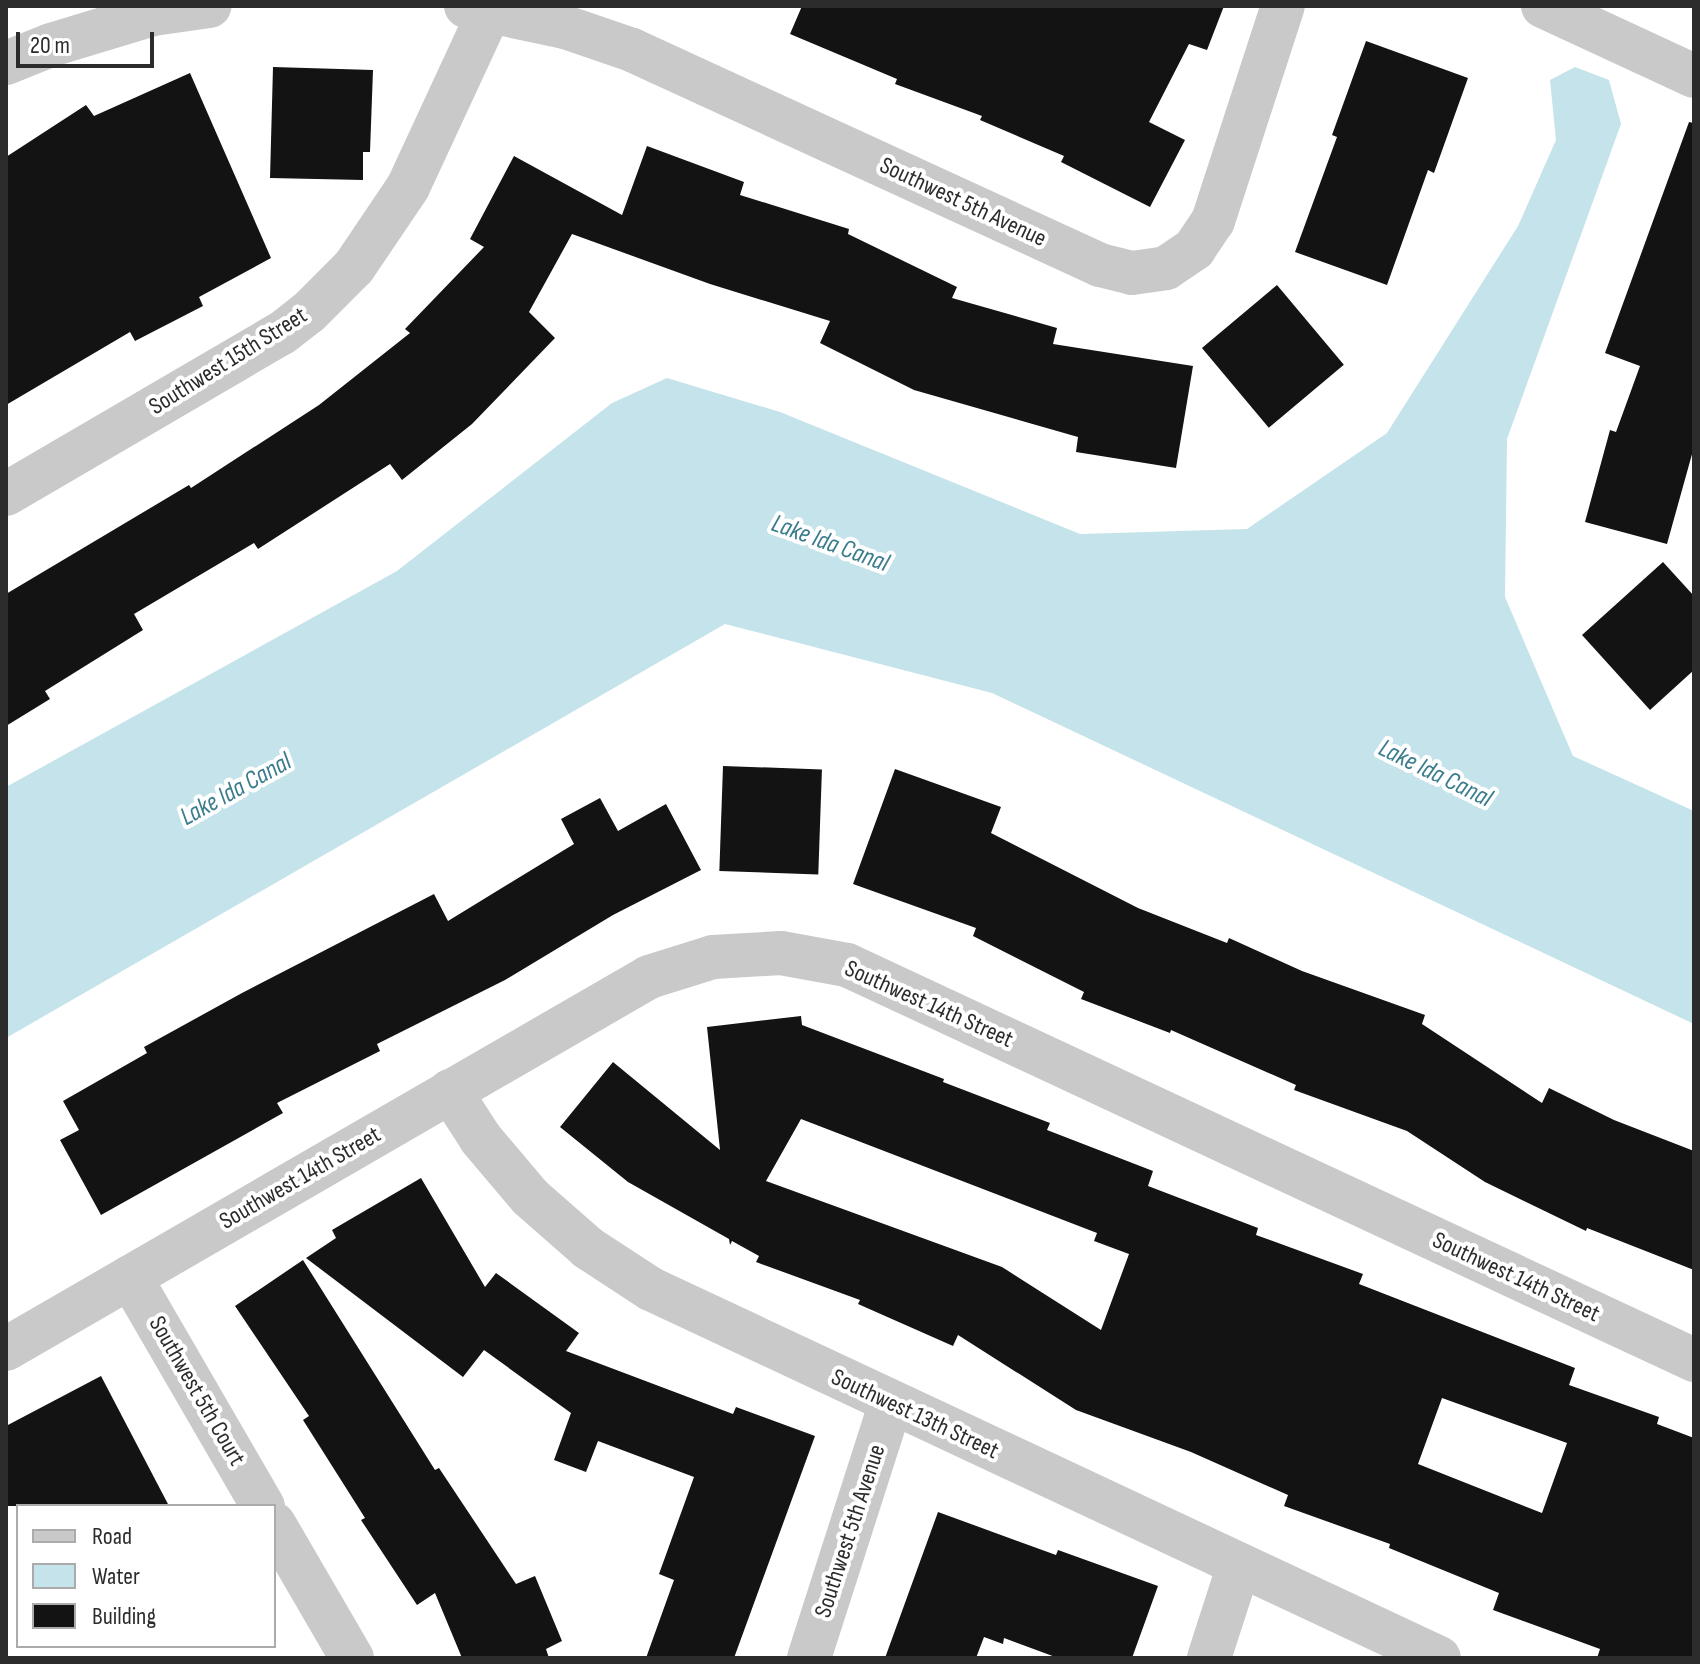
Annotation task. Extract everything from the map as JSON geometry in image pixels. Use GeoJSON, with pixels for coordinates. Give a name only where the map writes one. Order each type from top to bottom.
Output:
{"type":"FeatureCollection","features":[{"type":"Feature","properties":{"kind":"street"},"geometry":{"type":"LineString","coordinates":[[6,63],[51,45],[153,14],[209,6]]}},
{"type":"Feature","properties":{"kind":"street","name":"Southwest 5th Avenue"},"geometry":{"type":"LineString","coordinates":[[478,8],[565,27],[632,50],[1100,265],[1132,273],[1166,268],[1194,249],[1213,221],[1283,6]]}},
{"type":"Feature","properties":{"kind":"street"},"geometry":{"type":"LineString","coordinates":[[1543,6],[1694,76]]}},
{"type":"Feature","properties":{"kind":"street","name":"Southwest 15th Street"},"geometry":{"type":"LineString","coordinates":[[6,494],[282,333],[354,267],[408,187],[478,8]]}},
{"type":"Feature","properties":{"kind":"street","name":"Southwest 14th Street"},"geometry":{"type":"LineString","coordinates":[[6,1349],[649,977],[680,965],[747,953],[814,957],[847,965],[1694,1360]]}},
{"type":"Feature","properties":{"kind":"street","name":"Southwest 13th Street"},"geometry":{"type":"LineString","coordinates":[[450,1091],[481,1139],[530,1197],[588,1248],[651,1289],[1439,1658]]}},
{"type":"Feature","properties":{"kind":"street","name":"Southwest 5th Court"},"geometry":{"type":"LineString","coordinates":[[130,1277],[262,1504]]}},
{"type":"Feature","properties":{"kind":"street","name":"Southwest 5th Avenue"},"geometry":{"type":"LineString","coordinates":[[809,1658],[891,1403]]}},
{"type":"Feature","properties":{"kind":"street"},"geometry":{"type":"LineString","coordinates":[[276,1527],[352,1658]]}},
{"type":"Feature","properties":{"kind":"street"},"geometry":{"type":"LineString","coordinates":[[1209,1658],[1239,1565]]}},
{"type":"Feature","properties":{"kind":"water","name":"Lake Ida Canal"},"geometry":{"type":"Polygon","coordinates":[[[1575,67],[1609,80],[1621,124],[1507,439],[1505,597],[1573,756],[1694,811],[1694,1024],[992,693],[725,624],[6,1038],[6,787],[397,571],[612,403],[667,378],[780,412],[1080,534],[1247,529],[1387,433],[1518,226],[1556,140],[1550,80],[1575,67]]]}},
{"type":"Feature","properties":{"kind":"building"},"geometry":{"type":"Polygon","coordinates":[[[802,6],[1224,6],[1207,50],[1189,44],[1149,122],[1185,140],[1150,207],[1061,162],[1064,156],[980,120],[982,116],[895,84],[897,79],[790,34],[802,6]]]}},
{"type":"Feature","properties":{"kind":"building"},"geometry":{"type":"Polygon","coordinates":[[[1366,41],[1468,78],[1434,173],[1428,170],[1387,285],[1295,252],[1337,137],[1332,135],[1366,41]]]}},
{"type":"Feature","properties":{"kind":"building"},"geometry":{"type":"Polygon","coordinates":[[[273,67],[373,70],[370,152],[363,152],[363,180],[270,178],[273,67]]]}},
{"type":"Feature","properties":{"kind":"building"},"geometry":{"type":"Polygon","coordinates":[[[190,73],[271,258],[199,297],[203,306],[135,341],[130,332],[6,405],[6,157],[86,105],[94,116],[190,73]]]}},
{"type":"Feature","properties":{"kind":"building"},"geometry":{"type":"Polygon","coordinates":[[[1689,122],[1694,123],[1694,447],[1667,544],[1585,522],[1610,430],[1616,432],[1640,366],[1605,353],[1689,122]]]}},
{"type":"Feature","properties":{"kind":"building"},"geometry":{"type":"Polygon","coordinates":[[[647,146],[744,182],[740,195],[849,229],[848,234],[957,287],[952,298],[1057,328],[1053,344],[1193,366],[1176,468],[1076,452],[1078,437],[914,390],[820,343],[830,321],[710,284],[572,234],[529,312],[555,338],[472,424],[402,480],[390,464],[258,549],[254,543],[134,614],[143,630],[45,691],[50,699],[6,726],[6,594],[189,485],[191,488],[319,405],[410,333],[405,329],[484,247],[470,239],[514,156],[622,215],[647,146]]]}},
{"type":"Feature","properties":{"kind":"building"},"geometry":{"type":"Polygon","coordinates":[[[1277,285],[1344,365],[1269,428],[1202,348],[1277,285]]]}},
{"type":"Feature","properties":{"kind":"building"},"geometry":{"type":"Polygon","coordinates":[[[1663,562],[1694,596],[1694,670],[1650,710],[1582,635],[1663,562]]]}},
{"type":"Feature","properties":{"kind":"building"},"geometry":{"type":"Polygon","coordinates":[[[723,766],[822,769],[818,874],[719,871],[723,766]]]}},
{"type":"Feature","properties":{"kind":"building"},"geometry":{"type":"Polygon","coordinates":[[[895,769],[1001,807],[991,833],[1138,908],[1227,943],[1229,938],[1302,971],[1425,1015],[1422,1024],[1542,1103],[1549,1088],[1614,1120],[1694,1151],[1694,1270],[1587,1228],[1586,1231],[1485,1182],[1407,1131],[1294,1090],[1296,1085],[1171,1030],[1170,1033],[1081,999],[1084,992],[973,936],[976,928],[853,884],[895,769]]]}},
{"type":"Feature","properties":{"kind":"building"},"geometry":{"type":"Polygon","coordinates":[[[600,798],[618,831],[666,804],[701,870],[613,915],[505,980],[377,1044],[380,1051],[277,1103],[283,1113],[101,1215],[60,1140],[79,1130],[63,1101],[147,1053],[144,1047],[434,894],[448,921],[574,844],[561,819],[600,798]]]}},
{"type":"Feature","properties":{"kind":"building"},"geometry":{"type":"Polygon","coordinates":[[[801,1016],[802,1025],[1050,1123],[1047,1130],[1153,1171],[1148,1186],[1258,1228],[1256,1235],[1363,1274],[1359,1284],[1575,1368],[1569,1385],[1659,1417],[1657,1424],[1694,1438],[1694,1658],[1597,1658],[1600,1649],[1493,1610],[1499,1593],[1389,1548],[1390,1544],[1284,1506],[1288,1495],[1191,1452],[1076,1410],[958,1335],[953,1346],[858,1304],[860,1300],[756,1262],[759,1256],[732,1241],[730,1245],[729,1239],[628,1182],[560,1127],[613,1062],[720,1150],[707,1027],[801,1016]],[[801,1119],[766,1181],[1002,1267],[1101,1330],[1129,1254],[1094,1241],[1097,1233],[801,1119]],[[1442,1398],[1418,1464],[1542,1513],[1567,1443],[1442,1398]]]}},
{"type":"Feature","properties":{"kind":"building"},"geometry":{"type":"Polygon","coordinates":[[[421,1178],[485,1287],[496,1273],[579,1333],[566,1351],[733,1414],[736,1407],[815,1436],[734,1658],[646,1658],[674,1580],[659,1574],[694,1477],[598,1441],[586,1472],[554,1460],[571,1413],[484,1350],[463,1377],[306,1258],[336,1238],[332,1230],[421,1178]]]}},
{"type":"Feature","properties":{"kind":"building"},"geometry":{"type":"Polygon","coordinates":[[[303,1260],[435,1470],[439,1468],[516,1584],[535,1576],[562,1641],[546,1649],[549,1658],[462,1658],[435,1593],[417,1605],[361,1520],[365,1518],[303,1420],[309,1416],[235,1306],[303,1260]]]}},
{"type":"Feature","properties":{"kind":"building"},"geometry":{"type":"Polygon","coordinates":[[[101,1376],[168,1504],[6,1506],[6,1426],[101,1376]]]}},
{"type":"Feature","properties":{"kind":"building"},"geometry":{"type":"Polygon","coordinates":[[[938,1512],[1056,1555],[1058,1550],[1158,1586],[1132,1658],[1058,1658],[1004,1638],[1003,1644],[984,1637],[976,1658],[885,1658],[938,1512]]]}}]}
